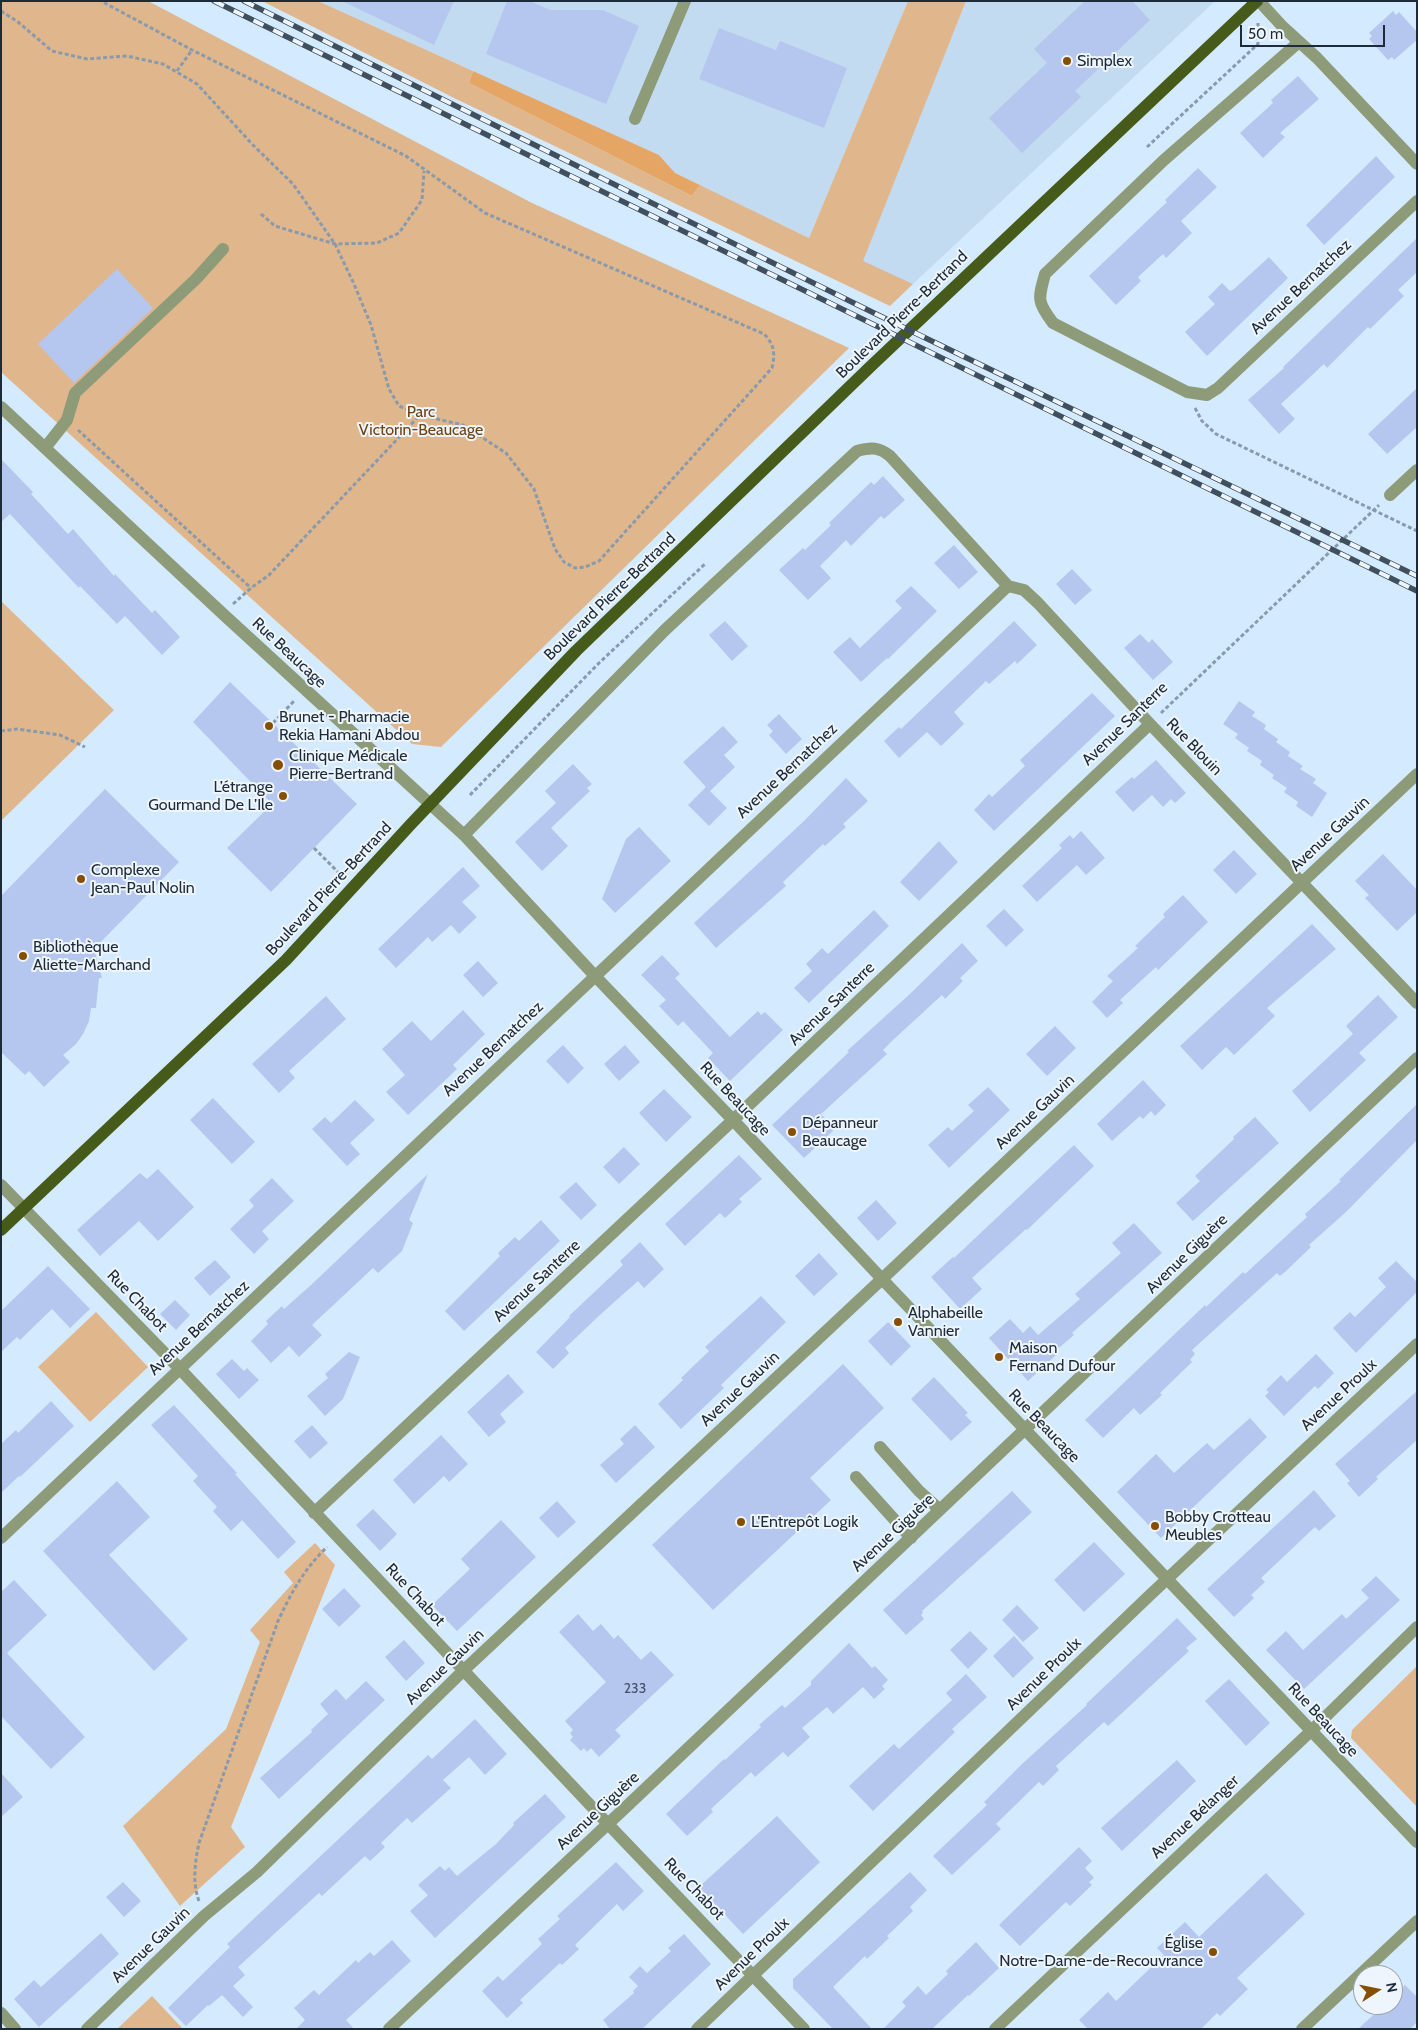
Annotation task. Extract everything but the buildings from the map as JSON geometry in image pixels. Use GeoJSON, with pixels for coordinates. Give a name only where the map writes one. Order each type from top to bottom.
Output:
{"type":"FeatureCollection","features":[{"type":"Feature","properties":{"kind":"main road","name":"Boulevard Pierre-Bertrand"},"geometry":{"type":"LineString","coordinates":[[1,1230],[286,960],[431,804],[591,638],[870,367],[1258,1]]}},
{"type":"Feature","properties":{"kind":"street"},"geometry":{"type":"LineString","coordinates":[[636,119],[685,1]]}},
{"type":"Feature","properties":{"kind":"street"},"geometry":{"type":"LineString","coordinates":[[1258,1],[1317,58],[1417,164]]}},
{"type":"Feature","properties":{"kind":"street"},"geometry":{"type":"LineString","coordinates":[[1187,392],[1053,323],[1041,307],[1040,293],[1045,274],[1164,160],[1299,42]]}},
{"type":"Feature","properties":{"kind":"street","name":"Avenue Bernatchez"},"geometry":{"type":"LineString","coordinates":[[1187,392],[1207,395],[1218,388],[1417,201]]}},
{"type":"Feature","properties":{"kind":"street"},"geometry":{"type":"LineString","coordinates":[[46,448],[67,420],[75,393],[196,279],[223,249]]}},
{"type":"Feature","properties":{"kind":"street","name":"Rue Beaucage"},"geometry":{"type":"LineString","coordinates":[[1,407],[223,614],[464,834],[595,976],[1417,1842]]}},
{"type":"Feature","properties":{"kind":"street","name":"Rue Blouin"},"geometry":{"type":"LineString","coordinates":[[464,834],[665,630],[857,450],[868,448],[881,449],[890,456],[1008,586],[1024,590],[1038,603],[1150,724],[1417,1003]]}},
{"type":"Feature","properties":{"kind":"street"},"geometry":{"type":"LineString","coordinates":[[1390,494],[1417,470]]}},
{"type":"Feature","properties":{"kind":"street","name":"Avenue Bernatchez"},"geometry":{"type":"LineString","coordinates":[[1,1538],[1008,586]]}},
{"type":"Feature","properties":{"kind":"street","name":"Avenue Santerre"},"geometry":{"type":"LineString","coordinates":[[314,1513],[733,1120],[1150,724]]}},
{"type":"Feature","properties":{"kind":"street","name":"Avenue Gauvin"},"geometry":{"type":"LineString","coordinates":[[87,2029],[204,1916],[257,1872],[464,1670],[1417,774]]}},
{"type":"Feature","properties":{"kind":"street","name":"Avenue Giguère"},"geometry":{"type":"LineString","coordinates":[[389,2029],[1026,1430],[1417,1058]]}},
{"type":"Feature","properties":{"kind":"street","name":"Rue Chabot"},"geometry":{"type":"LineString","coordinates":[[1,1185],[180,1369],[608,1824],[804,2029]]}},
{"type":"Feature","properties":{"kind":"street","name":"Avenue Proulx"},"geometry":{"type":"LineString","coordinates":[[697,2029],[1167,1579],[1417,1344]]}},
{"type":"Feature","properties":{"kind":"street"},"geometry":{"type":"LineString","coordinates":[[880,1447],[940,1510]]}},
{"type":"Feature","properties":{"kind":"street"},"geometry":{"type":"LineString","coordinates":[[856,1477],[911,1538]]}},
{"type":"Feature","properties":{"kind":"street","name":"Avenue Bélanger"},"geometry":{"type":"LineString","coordinates":[[994,2029],[1311,1731],[1417,1627]]}},
{"type":"Feature","properties":{"kind":"street"},"geometry":{"type":"LineString","coordinates":[[1302,2029],[1417,1920]]}},
{"type":"Feature","properties":{"kind":"street"},"geometry":{"type":"LineString","coordinates":[[1,2013],[15,2029]]}},
{"type":"Feature","properties":{"kind":"path"},"geometry":{"type":"LineString","coordinates":[[1,11],[18,22],[52,51],[87,59],[127,56],[163,64],[197,84],[253,145],[293,184],[335,244],[371,325],[389,389],[399,406],[420,415],[463,425],[506,453],[534,489],[555,549],[564,562],[575,568],[585,567],[599,561],[772,368],[775,354],[771,341],[764,334],[485,212],[424,171],[406,156],[192,50],[101,1]]}},
{"type":"Feature","properties":{"kind":"path"},"geometry":{"type":"LineString","coordinates":[[1147,147],[1258,44]]}},
{"type":"Feature","properties":{"kind":"path"},"geometry":{"type":"LineString","coordinates":[[177,71],[192,50]]}},
{"type":"Feature","properties":{"kind":"path"},"geometry":{"type":"LineString","coordinates":[[261,214],[274,226],[335,244],[377,243],[399,233],[422,200],[424,171]]}},
{"type":"Feature","properties":{"kind":"path"},"geometry":{"type":"LineString","coordinates":[[1187,392],[1202,420],[1216,434],[1417,531]]}},
{"type":"Feature","properties":{"kind":"path"},"geometry":{"type":"LineString","coordinates":[[223,614],[250,588],[269,575],[420,415]]}},
{"type":"Feature","properties":{"kind":"path"},"geometry":{"type":"LineString","coordinates":[[67,420],[250,588]]}},
{"type":"Feature","properties":{"kind":"path","name":"Avenue Santerre"},"geometry":{"type":"LineString","coordinates":[[1150,724],[1368,514]]}},
{"type":"Feature","properties":{"kind":"path"},"geometry":{"type":"LineString","coordinates":[[470,795],[599,663],[706,563]]}},
{"type":"Feature","properties":{"kind":"path"},"geometry":{"type":"LineString","coordinates":[[273,723],[306,690]]}},
{"type":"Feature","properties":{"kind":"path"},"geometry":{"type":"LineString","coordinates":[[1,731],[17,729],[60,735],[85,747]]}},
{"type":"Feature","properties":{"kind":"path"},"geometry":{"type":"LineString","coordinates":[[314,848],[354,887]]}},
{"type":"Feature","properties":{"kind":"path"},"geometry":{"type":"LineString","coordinates":[[204,1916],[196,1894],[195,1864],[199,1843],[214,1800],[278,1621],[294,1587],[312,1562],[338,1537]]}},
{"type":"Feature","properties":{"kind":"shaded area"},"geometry":{"type":"Polygon","coordinates":[[[318,1],[908,1],[809,238],[675,173],[659,155],[318,1]]]}},
{"type":"Feature","properties":{"kind":"shaded area"},"geometry":{"type":"Polygon","coordinates":[[[966,1],[1215,1],[913,284],[862,262],[966,1]]]}},
{"type":"Feature","properties":{"kind":"shaded area"},"geometry":{"type":"Polygon","coordinates":[[[473,71],[659,155],[675,173],[700,185],[692,196],[469,83],[473,71]]]}},
{"type":"Feature","properties":{"kind":"green space","name":"Parc Victorin-Beaucage"},"geometry":{"type":"Polygon","coordinates":[[[1,1],[148,1],[532,203],[849,348],[441,747],[412,744],[1,372],[1,1]]]}},
{"type":"Feature","properties":{"kind":"green space"},"geometry":{"type":"Polygon","coordinates":[[[262,1],[318,1],[473,71],[469,83],[692,196],[700,185],[809,238],[908,1],[966,1],[863,261],[913,284],[890,306],[456,99],[262,1]]]}},
{"type":"Feature","properties":{"kind":"green space"},"geometry":{"type":"Polygon","coordinates":[[[1,601],[114,710],[1,821],[1,601]]]}},
{"type":"Feature","properties":{"kind":"green space"},"geometry":{"type":"Polygon","coordinates":[[[96,1312],[148,1367],[90,1422],[38,1367],[96,1312]]]}},
{"type":"Feature","properties":{"kind":"green space"},"geometry":{"type":"Polygon","coordinates":[[[315,1543],[335,1565],[231,1827],[245,1847],[180,1906],[123,1826],[226,1729],[260,1642],[250,1630],[293,1583],[284,1572],[315,1543]]]}},
{"type":"Feature","properties":{"kind":"green space"},"geometry":{"type":"Polygon","coordinates":[[[1417,1666],[1417,1807],[1351,1738],[1352,1730],[1417,1666]]]}},
{"type":"Feature","properties":{"kind":"green space"},"geometry":{"type":"Polygon","coordinates":[[[152,1996],[183,2029],[117,2029],[152,1996]]]}},
{"type":"Feature","properties":{"kind":"railway"},"geometry":{"type":"LineString","coordinates":[[214,1],[1417,591]]}},
{"type":"Feature","properties":{"kind":"railway"},"geometry":{"type":"LineString","coordinates":[[244,1],[876,314],[1417,576]]}},
{"type":"Feature","properties":{"kind":"place","name":"Simplex"},"geometry":{"type":"Point","coordinates":[1067,61]}},
{"type":"Feature","properties":{"kind":"place","name":"Brunet - Pharmacie Rekia Hamani Abdou"},"geometry":{"type":"Point","coordinates":[269,726]}},
{"type":"Feature","properties":{"kind":"place","name":"Clinique Médicale Pierre-Bertrand"},"geometry":{"type":"Point","coordinates":[278,765]}},
{"type":"Feature","properties":{"kind":"place","name":"L’étrange Gourmand De L’Ile"},"geometry":{"type":"Point","coordinates":[283,796]}},
{"type":"Feature","properties":{"kind":"place","name":"Complexe Jean-Paul Nolin"},"geometry":{"type":"Point","coordinates":[81,879]}},
{"type":"Feature","properties":{"kind":"place","name":"Bibliothèque Aliette-Marchand"},"geometry":{"type":"Point","coordinates":[23,956]}},
{"type":"Feature","properties":{"kind":"place","name":"Dépanneur Beaucage"},"geometry":{"type":"Point","coordinates":[792,1132]}},
{"type":"Feature","properties":{"kind":"place","name":"Alphabeille Vannier"},"geometry":{"type":"Point","coordinates":[898,1322]}},
{"type":"Feature","properties":{"kind":"place","name":"Maison Fernand Dufour"},"geometry":{"type":"Point","coordinates":[999,1357]}},
{"type":"Feature","properties":{"kind":"place","name":"L'Entrepôt Logik"},"geometry":{"type":"Point","coordinates":[741,1522]}},
{"type":"Feature","properties":{"kind":"place","name":"Bobby Crotteau Meubles"},"geometry":{"type":"Point","coordinates":[1155,1526]}},
{"type":"Feature","properties":{"kind":"place","name":"Église Notre-Dame-de-Recouvrance"},"geometry":{"type":"Point","coordinates":[1213,1952]}}]}
